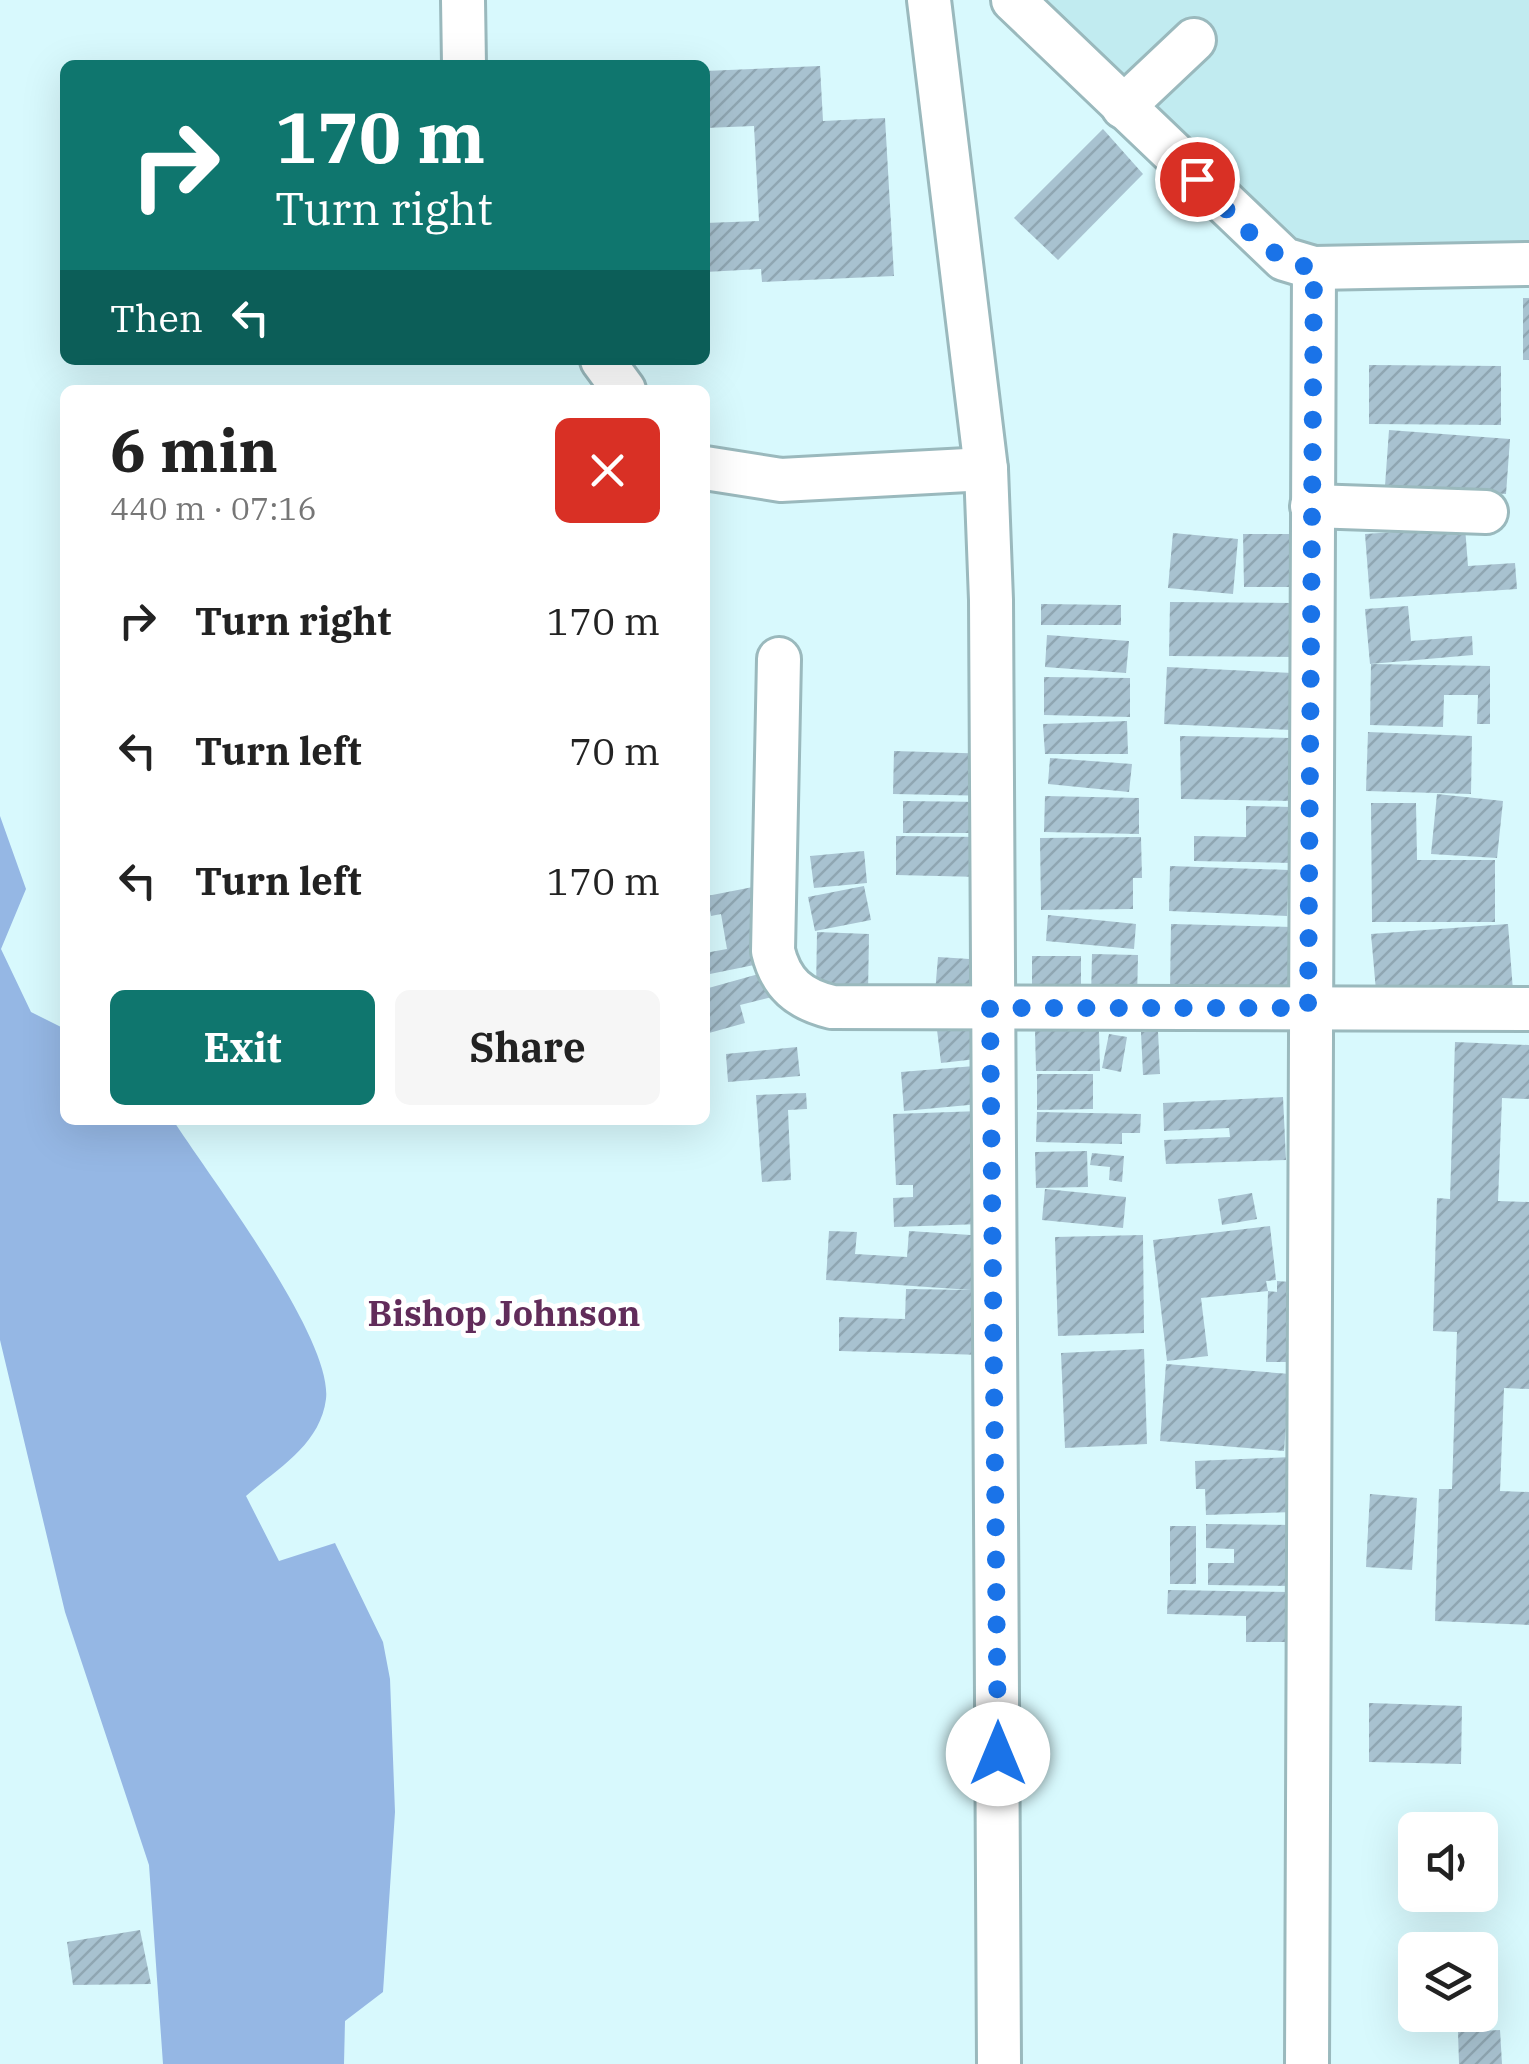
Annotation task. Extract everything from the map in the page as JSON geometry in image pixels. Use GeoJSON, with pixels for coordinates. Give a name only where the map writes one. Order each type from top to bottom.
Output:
{"type":"FeatureCollection","features":[{"type":"Feature","properties":{"kind":"street"},"geometry":{"type":"LineString","coordinates":[[463,0],[464,60]]}},
{"type":"Feature","properties":{"kind":"street"},"geometry":{"type":"LineString","coordinates":[[929,0],[986,469],[991,600],[990,1008],[999,2064]]}},
{"type":"Feature","properties":{"kind":"street"},"geometry":{"type":"LineString","coordinates":[[1013,0],[1271,250],[1298,266],[1529,264]]}},
{"type":"Feature","properties":{"kind":"street"},"geometry":{"type":"LineString","coordinates":[[1123,107],[1194,40]]}},
{"type":"Feature","properties":{"kind":"street"},"geometry":{"type":"LineString","coordinates":[[1307,2064],[1308,1008],[1314,268]]}},
{"type":"Feature","properties":{"kind":"street"},"geometry":{"type":"LineString","coordinates":[[710,469],[780,480],[986,469]]}},
{"type":"Feature","properties":{"kind":"street"},"geometry":{"type":"LineString","coordinates":[[1312,506],[1486,512]]}},
{"type":"Feature","properties":{"kind":"street"},"geometry":{"type":"LineString","coordinates":[[779,659],[773,951],[778,973],[809,1001],[832,1007],[1529,1009]]}},
{"type":"Feature","properties":{"kind":"shaded area"},"geometry":{"type":"Polygon","coordinates":[[[1039,0],[1529,0],[1529,247],[1313,248],[1287,240],[1039,0]]]}},
{"type":"Feature","properties":{"kind":"water"},"geometry":{"type":"Polygon","coordinates":[[[0,816],[26,889],[1,949],[31,1012],[60,1026],[60,1125],[176,1125],[266,1258],[310,1338],[323,1372],[326,1399],[315,1430],[296,1454],[246,1496],[279,1561],[335,1543],[383,1642],[390,1679],[395,1812],[383,1992],[345,2021],[344,2064],[163,2064],[149,1865],[65,1612],[0,1340],[0,816]]]}},
{"type":"Feature","properties":{"kind":"building"},"geometry":{"type":"Polygon","coordinates":[[[820,66],[823,121],[885,118],[894,276],[762,282],[761,269],[710,272],[710,223],[759,221],[754,126],[710,128],[710,71],[820,66]]]}},
{"type":"Feature","properties":{"kind":"building"},"geometry":{"type":"Polygon","coordinates":[[[1103,129],[1143,174],[1058,260],[1014,218],[1103,129]]]}},
{"type":"Feature","properties":{"kind":"building"},"geometry":{"type":"Polygon","coordinates":[[[1523,298],[1529,298],[1529,360],[1523,360],[1523,298]]]}},
{"type":"Feature","properties":{"kind":"building"},"geometry":{"type":"Polygon","coordinates":[[[1369,365],[1501,366],[1501,425],[1369,424],[1369,365]]]}},
{"type":"Feature","properties":{"kind":"building"},"geometry":{"type":"Polygon","coordinates":[[[1389,430],[1510,439],[1506,494],[1385,486],[1389,430]]]}},
{"type":"Feature","properties":{"kind":"building"},"geometry":{"type":"Polygon","coordinates":[[[1465,527],[1468,566],[1515,563],[1517,589],[1370,599],[1365,534],[1465,527]]]}},
{"type":"Feature","properties":{"kind":"building"},"geometry":{"type":"Polygon","coordinates":[[[1173,533],[1238,539],[1233,594],[1168,588],[1173,533]]]}},
{"type":"Feature","properties":{"kind":"building"},"geometry":{"type":"Polygon","coordinates":[[[1243,534],[1292,534],[1293,587],[1244,587],[1243,534]]]}},
{"type":"Feature","properties":{"kind":"building"},"geometry":{"type":"Polygon","coordinates":[[[1170,602],[1293,603],[1293,657],[1169,656],[1170,602]]]}},
{"type":"Feature","properties":{"kind":"building"},"geometry":{"type":"Polygon","coordinates":[[[1041,604],[1121,605],[1121,625],[1041,625],[1041,604]]]}},
{"type":"Feature","properties":{"kind":"building"},"geometry":{"type":"Polygon","coordinates":[[[1408,606],[1411,641],[1472,636],[1473,655],[1370,664],[1365,609],[1408,606]]]}},
{"type":"Feature","properties":{"kind":"building"},"geometry":{"type":"Polygon","coordinates":[[[1047,635],[1129,641],[1126,673],[1045,667],[1047,635]]]}},
{"type":"Feature","properties":{"kind":"building"},"geometry":{"type":"Polygon","coordinates":[[[1371,664],[1490,666],[1490,724],[1477,724],[1478,695],[1444,695],[1443,727],[1370,725],[1371,664]]]}},
{"type":"Feature","properties":{"kind":"building"},"geometry":{"type":"Polygon","coordinates":[[[1167,667],[1293,673],[1291,730],[1164,724],[1167,667]]]}},
{"type":"Feature","properties":{"kind":"building"},"geometry":{"type":"Polygon","coordinates":[[[1044,677],[1130,678],[1130,717],[1044,715],[1044,677]]]}},
{"type":"Feature","properties":{"kind":"building"},"geometry":{"type":"Polygon","coordinates":[[[1127,721],[1128,754],[1045,754],[1043,724],[1127,721]]]}},
{"type":"Feature","properties":{"kind":"building"},"geometry":{"type":"Polygon","coordinates":[[[1368,732],[1472,736],[1471,794],[1366,791],[1368,732]]]}},
{"type":"Feature","properties":{"kind":"building"},"geometry":{"type":"Polygon","coordinates":[[[1180,736],[1291,738],[1292,801],[1181,799],[1180,736]]]}},
{"type":"Feature","properties":{"kind":"building"},"geometry":{"type":"Polygon","coordinates":[[[894,751],[995,754],[995,796],[893,794],[894,751]]]}},
{"type":"Feature","properties":{"kind":"building"},"geometry":{"type":"Polygon","coordinates":[[[1050,758],[1132,764],[1129,792],[1048,784],[1050,758]]]}},
{"type":"Feature","properties":{"kind":"building"},"geometry":{"type":"Polygon","coordinates":[[[1437,794],[1503,801],[1497,858],[1431,854],[1437,794]]]}},
{"type":"Feature","properties":{"kind":"building"},"geometry":{"type":"Polygon","coordinates":[[[1045,796],[1139,798],[1139,834],[1044,832],[1045,796]]]}},
{"type":"Feature","properties":{"kind":"building"},"geometry":{"type":"Polygon","coordinates":[[[903,801],[984,802],[984,833],[903,833],[903,801]]]}},
{"type":"Feature","properties":{"kind":"building"},"geometry":{"type":"Polygon","coordinates":[[[1371,803],[1416,803],[1417,860],[1495,860],[1495,922],[1372,922],[1371,803]]]}},
{"type":"Feature","properties":{"kind":"building"},"geometry":{"type":"Polygon","coordinates":[[[1246,806],[1292,807],[1292,863],[1194,861],[1194,836],[1246,837],[1246,806]]]}},
{"type":"Feature","properties":{"kind":"building"},"geometry":{"type":"Polygon","coordinates":[[[896,836],[980,837],[980,877],[896,875],[896,836]]]}},
{"type":"Feature","properties":{"kind":"building"},"geometry":{"type":"Polygon","coordinates":[[[1141,837],[1142,878],[1133,878],[1133,909],[1041,910],[1040,838],[1141,837]]]}},
{"type":"Feature","properties":{"kind":"building"},"geometry":{"type":"Polygon","coordinates":[[[864,851],[867,883],[814,888],[810,856],[864,851]]]}},
{"type":"Feature","properties":{"kind":"building"},"geometry":{"type":"Polygon","coordinates":[[[1170,866],[1289,870],[1287,916],[1169,911],[1170,866]]]}},
{"type":"Feature","properties":{"kind":"building"},"geometry":{"type":"Polygon","coordinates":[[[864,886],[871,920],[815,931],[808,897],[864,886]]]}},
{"type":"Feature","properties":{"kind":"building"},"geometry":{"type":"Polygon","coordinates":[[[753,887],[769,962],[710,974],[710,952],[727,949],[721,914],[711,916],[710,895],[753,887]]]}},
{"type":"Feature","properties":{"kind":"building"},"geometry":{"type":"Polygon","coordinates":[[[1048,915],[1136,924],[1134,949],[1046,941],[1048,915]]]}},
{"type":"Feature","properties":{"kind":"building"},"geometry":{"type":"Polygon","coordinates":[[[1171,924],[1294,927],[1293,994],[1170,991],[1171,924]]]}},
{"type":"Feature","properties":{"kind":"building"},"geometry":{"type":"Polygon","coordinates":[[[1508,924],[1513,991],[1377,1002],[1371,934],[1508,924]]]}},
{"type":"Feature","properties":{"kind":"building"},"geometry":{"type":"Polygon","coordinates":[[[817,932],[869,934],[868,993],[816,992],[817,932]]]}},
{"type":"Feature","properties":{"kind":"building"},"geometry":{"type":"Polygon","coordinates":[[[1092,954],[1138,955],[1137,1000],[1091,999],[1092,954]]]}},
{"type":"Feature","properties":{"kind":"building"},"geometry":{"type":"Polygon","coordinates":[[[1032,956],[1081,956],[1081,998],[1032,997],[1032,956]]]}},
{"type":"Feature","properties":{"kind":"building"},"geometry":{"type":"Polygon","coordinates":[[[938,957],[985,960],[983,996],[935,993],[938,957]]]}},
{"type":"Feature","properties":{"kind":"building"},"geometry":{"type":"Polygon","coordinates":[[[769,971],[776,996],[740,1005],[745,1023],[710,1033],[710,988],[769,971]]]}},
{"type":"Feature","properties":{"kind":"building"},"geometry":{"type":"Polygon","coordinates":[[[981,1025],[985,1058],[941,1063],[937,1030],[981,1025]]]}},
{"type":"Feature","properties":{"kind":"building"},"geometry":{"type":"Polygon","coordinates":[[[1035,1031],[1099,1031],[1100,1071],[1036,1071],[1035,1031]]]}},
{"type":"Feature","properties":{"kind":"building"},"geometry":{"type":"Polygon","coordinates":[[[1158,1031],[1160,1074],[1143,1075],[1141,1032],[1158,1031]]]}},
{"type":"Feature","properties":{"kind":"building"},"geometry":{"type":"Polygon","coordinates":[[[1109,1034],[1127,1037],[1121,1072],[1102,1068],[1109,1034]]]}},
{"type":"Feature","properties":{"kind":"building"},"geometry":{"type":"Polygon","coordinates":[[[1455,1042],[1529,1045],[1529,1099],[1502,1098],[1498,1201],[1529,1202],[1529,1389],[1504,1388],[1500,1491],[1529,1492],[1529,1625],[1435,1621],[1439,1489],[1452,1489],[1457,1332],[1433,1331],[1437,1198],[1450,1199],[1455,1042]]]}},
{"type":"Feature","properties":{"kind":"building"},"geometry":{"type":"Polygon","coordinates":[[[797,1047],[800,1076],[728,1082],[726,1054],[797,1047]]]}},
{"type":"Feature","properties":{"kind":"building"},"geometry":{"type":"Polygon","coordinates":[[[987,1065],[990,1103],[904,1111],[901,1072],[987,1065]]]}},
{"type":"Feature","properties":{"kind":"building"},"geometry":{"type":"Polygon","coordinates":[[[1037,1074],[1093,1074],[1093,1109],[1037,1110],[1037,1074]]]}},
{"type":"Feature","properties":{"kind":"building"},"geometry":{"type":"Polygon","coordinates":[[[806,1093],[807,1109],[788,1110],[791,1180],[762,1182],[756,1095],[806,1093]]]}},
{"type":"Feature","properties":{"kind":"building"},"geometry":{"type":"Polygon","coordinates":[[[1283,1097],[1286,1160],[1166,1164],[1164,1140],[1230,1137],[1229,1128],[1164,1131],[1163,1103],[1283,1097]]]}},
{"type":"Feature","properties":{"kind":"building"},"geometry":{"type":"Polygon","coordinates":[[[981,1111],[981,1224],[894,1227],[893,1198],[913,1197],[913,1185],[896,1185],[893,1114],[981,1111]]]}},
{"type":"Feature","properties":{"kind":"building"},"geometry":{"type":"Polygon","coordinates":[[[1037,1112],[1141,1114],[1140,1133],[1122,1133],[1122,1144],[1036,1142],[1037,1112]]]}},
{"type":"Feature","properties":{"kind":"building"},"geometry":{"type":"Polygon","coordinates":[[[1087,1151],[1088,1187],[1036,1188],[1035,1152],[1087,1151]]]}},
{"type":"Feature","properties":{"kind":"building"},"geometry":{"type":"Polygon","coordinates":[[[1092,1153],[1124,1156],[1122,1182],[1109,1180],[1110,1167],[1090,1165],[1092,1153]]]}},
{"type":"Feature","properties":{"kind":"building"},"geometry":{"type":"Polygon","coordinates":[[[1045,1189],[1126,1197],[1123,1228],[1042,1220],[1045,1189]]]}},
{"type":"Feature","properties":{"kind":"building"},"geometry":{"type":"Polygon","coordinates":[[[1252,1193],[1257,1219],[1222,1225],[1218,1199],[1252,1193]]]}},
{"type":"Feature","properties":{"kind":"building"},"geometry":{"type":"Polygon","coordinates":[[[1270,1226],[1276,1280],[1266,1281],[1268,1291],[1201,1298],[1208,1356],[1167,1361],[1153,1240],[1270,1226]]]}},
{"type":"Feature","properties":{"kind":"building"},"geometry":{"type":"Polygon","coordinates":[[[829,1231],[857,1232],[855,1254],[907,1257],[909,1231],[986,1236],[984,1355],[839,1351],[839,1317],[905,1319],[906,1289],[971,1290],[826,1280],[829,1231]]]}},
{"type":"Feature","properties":{"kind":"building"},"geometry":{"type":"Polygon","coordinates":[[[1143,1235],[1144,1333],[1058,1336],[1055,1237],[1143,1235]]]}},
{"type":"Feature","properties":{"kind":"building"},"geometry":{"type":"Polygon","coordinates":[[[1277,1281],[1290,1282],[1288,1362],[1266,1362],[1268,1291],[1277,1292],[1277,1281]]]}},
{"type":"Feature","properties":{"kind":"building"},"geometry":{"type":"Polygon","coordinates":[[[1144,1349],[1147,1444],[1065,1448],[1061,1353],[1144,1349]]]}},
{"type":"Feature","properties":{"kind":"building"},"geometry":{"type":"Polygon","coordinates":[[[1166,1364],[1290,1374],[1284,1451],[1160,1441],[1166,1364]]]}},
{"type":"Feature","properties":{"kind":"building"},"geometry":{"type":"Polygon","coordinates":[[[1291,1457],[1294,1512],[1206,1515],[1205,1489],[1196,1489],[1195,1461],[1291,1457]]]}},
{"type":"Feature","properties":{"kind":"building"},"geometry":{"type":"Polygon","coordinates":[[[1370,1494],[1417,1498],[1412,1570],[1366,1567],[1370,1494]]]}},
{"type":"Feature","properties":{"kind":"building"},"geometry":{"type":"Polygon","coordinates":[[[1206,1524],[1298,1525],[1298,1586],[1208,1585],[1208,1563],[1234,1563],[1234,1549],[1206,1548],[1206,1524]]]}},
{"type":"Feature","properties":{"kind":"building"},"geometry":{"type":"Polygon","coordinates":[[[1170,1526],[1196,1526],[1196,1584],[1170,1584],[1170,1526]]]}},
{"type":"Feature","properties":{"kind":"building"},"geometry":{"type":"Polygon","coordinates":[[[1168,1590],[1291,1592],[1290,1642],[1246,1642],[1246,1616],[1167,1614],[1168,1590]]]}},
{"type":"Feature","properties":{"kind":"building"},"geometry":{"type":"Polygon","coordinates":[[[1369,1703],[1462,1706],[1461,1764],[1369,1762],[1369,1703]]]}},
{"type":"Feature","properties":{"kind":"building"},"geometry":{"type":"Polygon","coordinates":[[[140,1930],[151,1984],[73,1985],[67,1942],[140,1930]]]}},
{"type":"Feature","properties":{"kind":"building"},"geometry":{"type":"Polygon","coordinates":[[[1498,2030],[1502,2064],[1459,2064],[1458,2032],[1498,2030]]]}},
{"type":"Feature","properties":{"kind":"district","name":"Bishop Johnson"},"geometry":{"type":"Point","coordinates":[504,1313]}},
{"type":"Feature","properties":{"kind":"route"},"geometry":{"type":"LineString","coordinates":[[998,1754],[990,1008],[1308,1008],[1314,268],[1298,266],[1271,250],[1197,179]]}}]}
